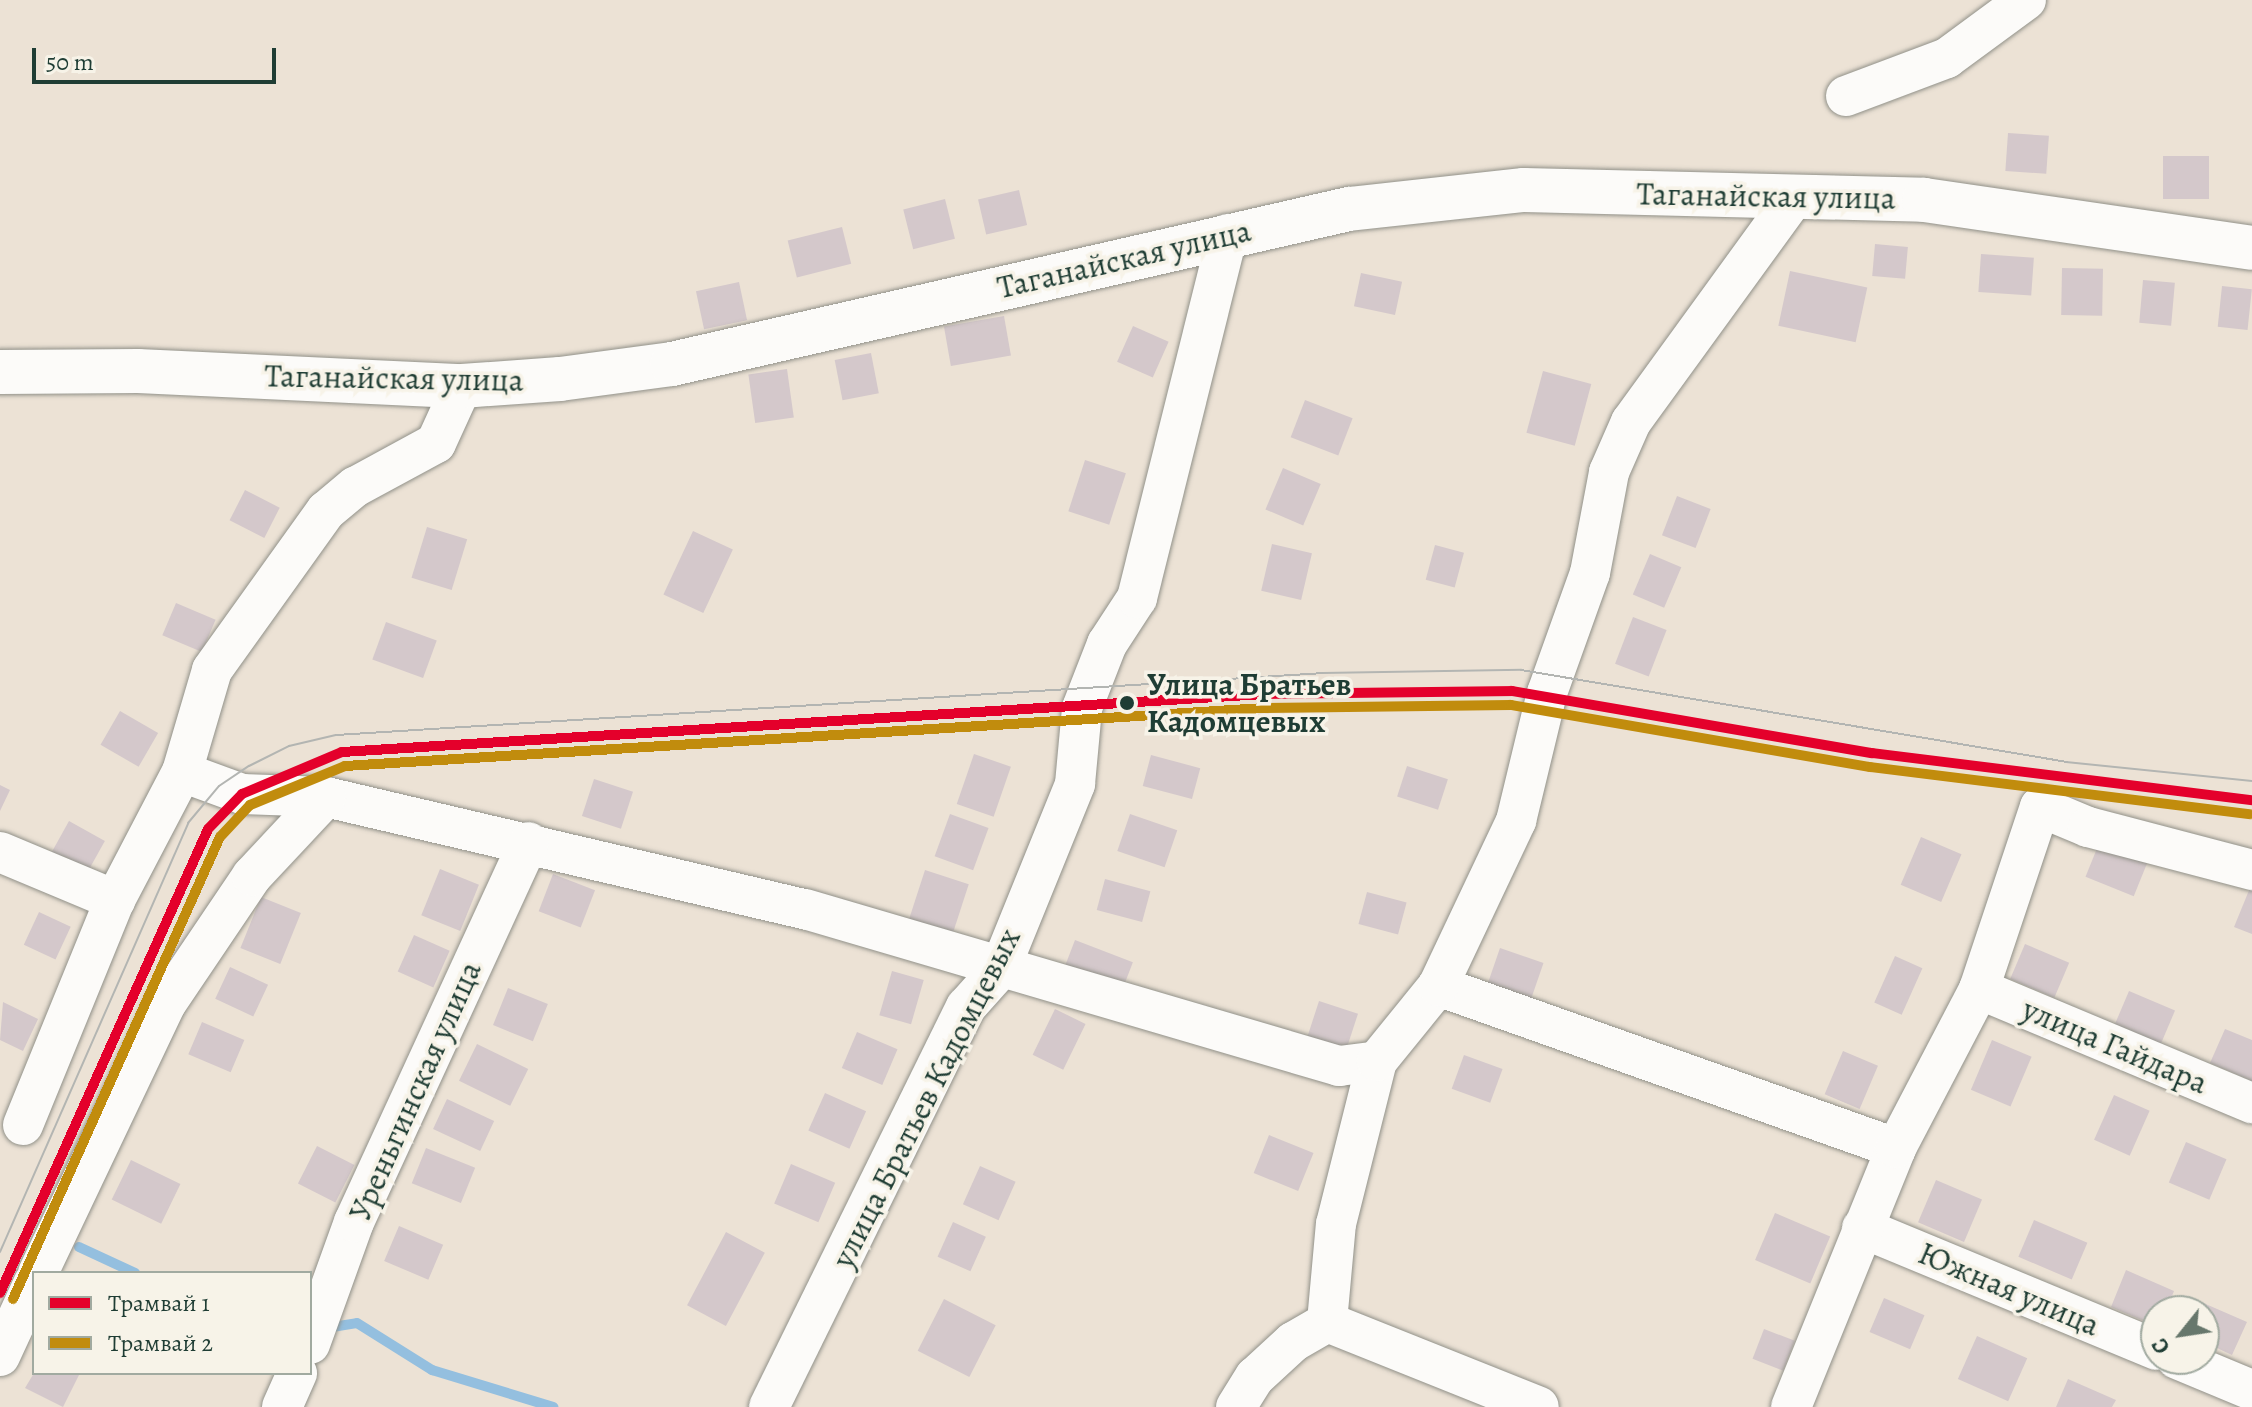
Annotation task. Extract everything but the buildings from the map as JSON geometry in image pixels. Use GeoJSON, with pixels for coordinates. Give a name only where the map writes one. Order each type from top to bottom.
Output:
{"type":"FeatureCollection","features":[{"type":"Feature","properties":{"kind":"main road","name":"Таганайская улица"},"geometry":{"type":"LineString","coordinates":[[0,372],[138,371],[462,386],[672,364],[1228,234],[1349,209],[1524,190],[1924,200],[2252,248]]}},
{"type":"Feature","properties":{"kind":"street"},"geometry":{"type":"LineString","coordinates":[[1846,96],[1947,58],[2026,0]]}},
{"type":"Feature","properties":{"kind":"street"},"geometry":{"type":"LineString","coordinates":[[1236,1407],[1274,1359],[1327,1322],[1336,1224],[1377,1061],[1438,986],[1516,821],[1547,693],[1590,573],[1609,472],[1631,422],[1795,196]]}},
{"type":"Feature","properties":{"kind":"street","name":"улица Братьев Кадомцевых"},"geometry":{"type":"LineString","coordinates":[[769,1407],[966,1007],[1000,969],[1050,835],[1075,784],[1082,708],[1107,644],[1137,598],[1228,234]]}},
{"type":"Feature","properties":{"kind":"street"},"geometry":{"type":"LineString","coordinates":[[23,1125],[115,900],[182,772],[212,670],[318,522],[355,487],[436,443],[462,386]]}},
{"type":"Feature","properties":{"kind":"street"},"geometry":{"type":"LineString","coordinates":[[182,772],[242,794],[326,797],[529,842],[805,909],[1000,969],[1339,1066],[1377,1061]]}},
{"type":"Feature","properties":{"kind":"street"},"geometry":{"type":"LineString","coordinates":[[39,1271],[165,1005],[252,876],[326,797]]}},
{"type":"Feature","properties":{"kind":"street"},"geometry":{"type":"LineString","coordinates":[[1791,1407],[1896,1148],[1979,989],[2040,807],[2088,827],[2252,870]]}},
{"type":"Feature","properties":{"kind":"street","name":"Уреньгинская улица"},"geometry":{"type":"LineString","coordinates":[[312,1338],[354,1222],[529,842]]}},
{"type":"Feature","properties":{"kind":"street"},"geometry":{"type":"LineString","coordinates":[[0,852],[115,900]]}},
{"type":"Feature","properties":{"kind":"street"},"geometry":{"type":"LineString","coordinates":[[1438,986],[1896,1148]]}},
{"type":"Feature","properties":{"kind":"street","name":"улица Гайдара"},"geometry":{"type":"LineString","coordinates":[[1979,989],[2252,1103]]}},
{"type":"Feature","properties":{"kind":"street","name":"Южная улица"},"geometry":{"type":"LineString","coordinates":[[1862,1228],[2140,1343]]}},
{"type":"Feature","properties":{"kind":"street"},"geometry":{"type":"LineString","coordinates":[[0,1356],[32,1286]]}},
{"type":"Feature","properties":{"kind":"street"},"geometry":{"type":"LineString","coordinates":[[1327,1322],[1539,1407]]}},
{"type":"Feature","properties":{"kind":"street"},"geometry":{"type":"LineString","coordinates":[[282,1407],[296,1375]]}},
{"type":"Feature","properties":{"kind":"street"},"geometry":{"type":"LineString","coordinates":[[2216,1375],[2252,1390]]}},
{"type":"Feature","properties":{"kind":"waterway"},"geometry":{"type":"LineString","coordinates":[[79,1247],[131,1271]]}},
{"type":"Feature","properties":{"kind":"waterway"},"geometry":{"type":"LineString","coordinates":[[326,1328],[357,1323],[432,1370],[553,1407]]}},
{"type":"Feature","properties":{"kind":"tram line"},"geometry":{"type":"LineString","coordinates":[[0,1252],[188,823],[219,786],[249,766],[289,746],[336,735],[1323,673],[1521,670],[2067,762],[2252,781]]}},
{"type":"Feature","properties":{"kind":"tram line","name":"1"},"geometry":{"type":"LineString","coordinates":[[0,1293],[208,829],[242,794],[342,752],[1264,694],[1512,691],[1872,753],[2252,800]]}},
{"type":"Feature","properties":{"kind":"tram line","name":"2"},"geometry":{"type":"LineString","coordinates":[[13,1299],[220,837],[250,805],[345,766],[1265,708],[1511,705],[1870,767],[2250,814]]}},
{"type":"Feature","properties":{"kind":"place","name":"Улица Братьев Кадомцевых"},"geometry":{"type":"Point","coordinates":[1127,703]}}]}
